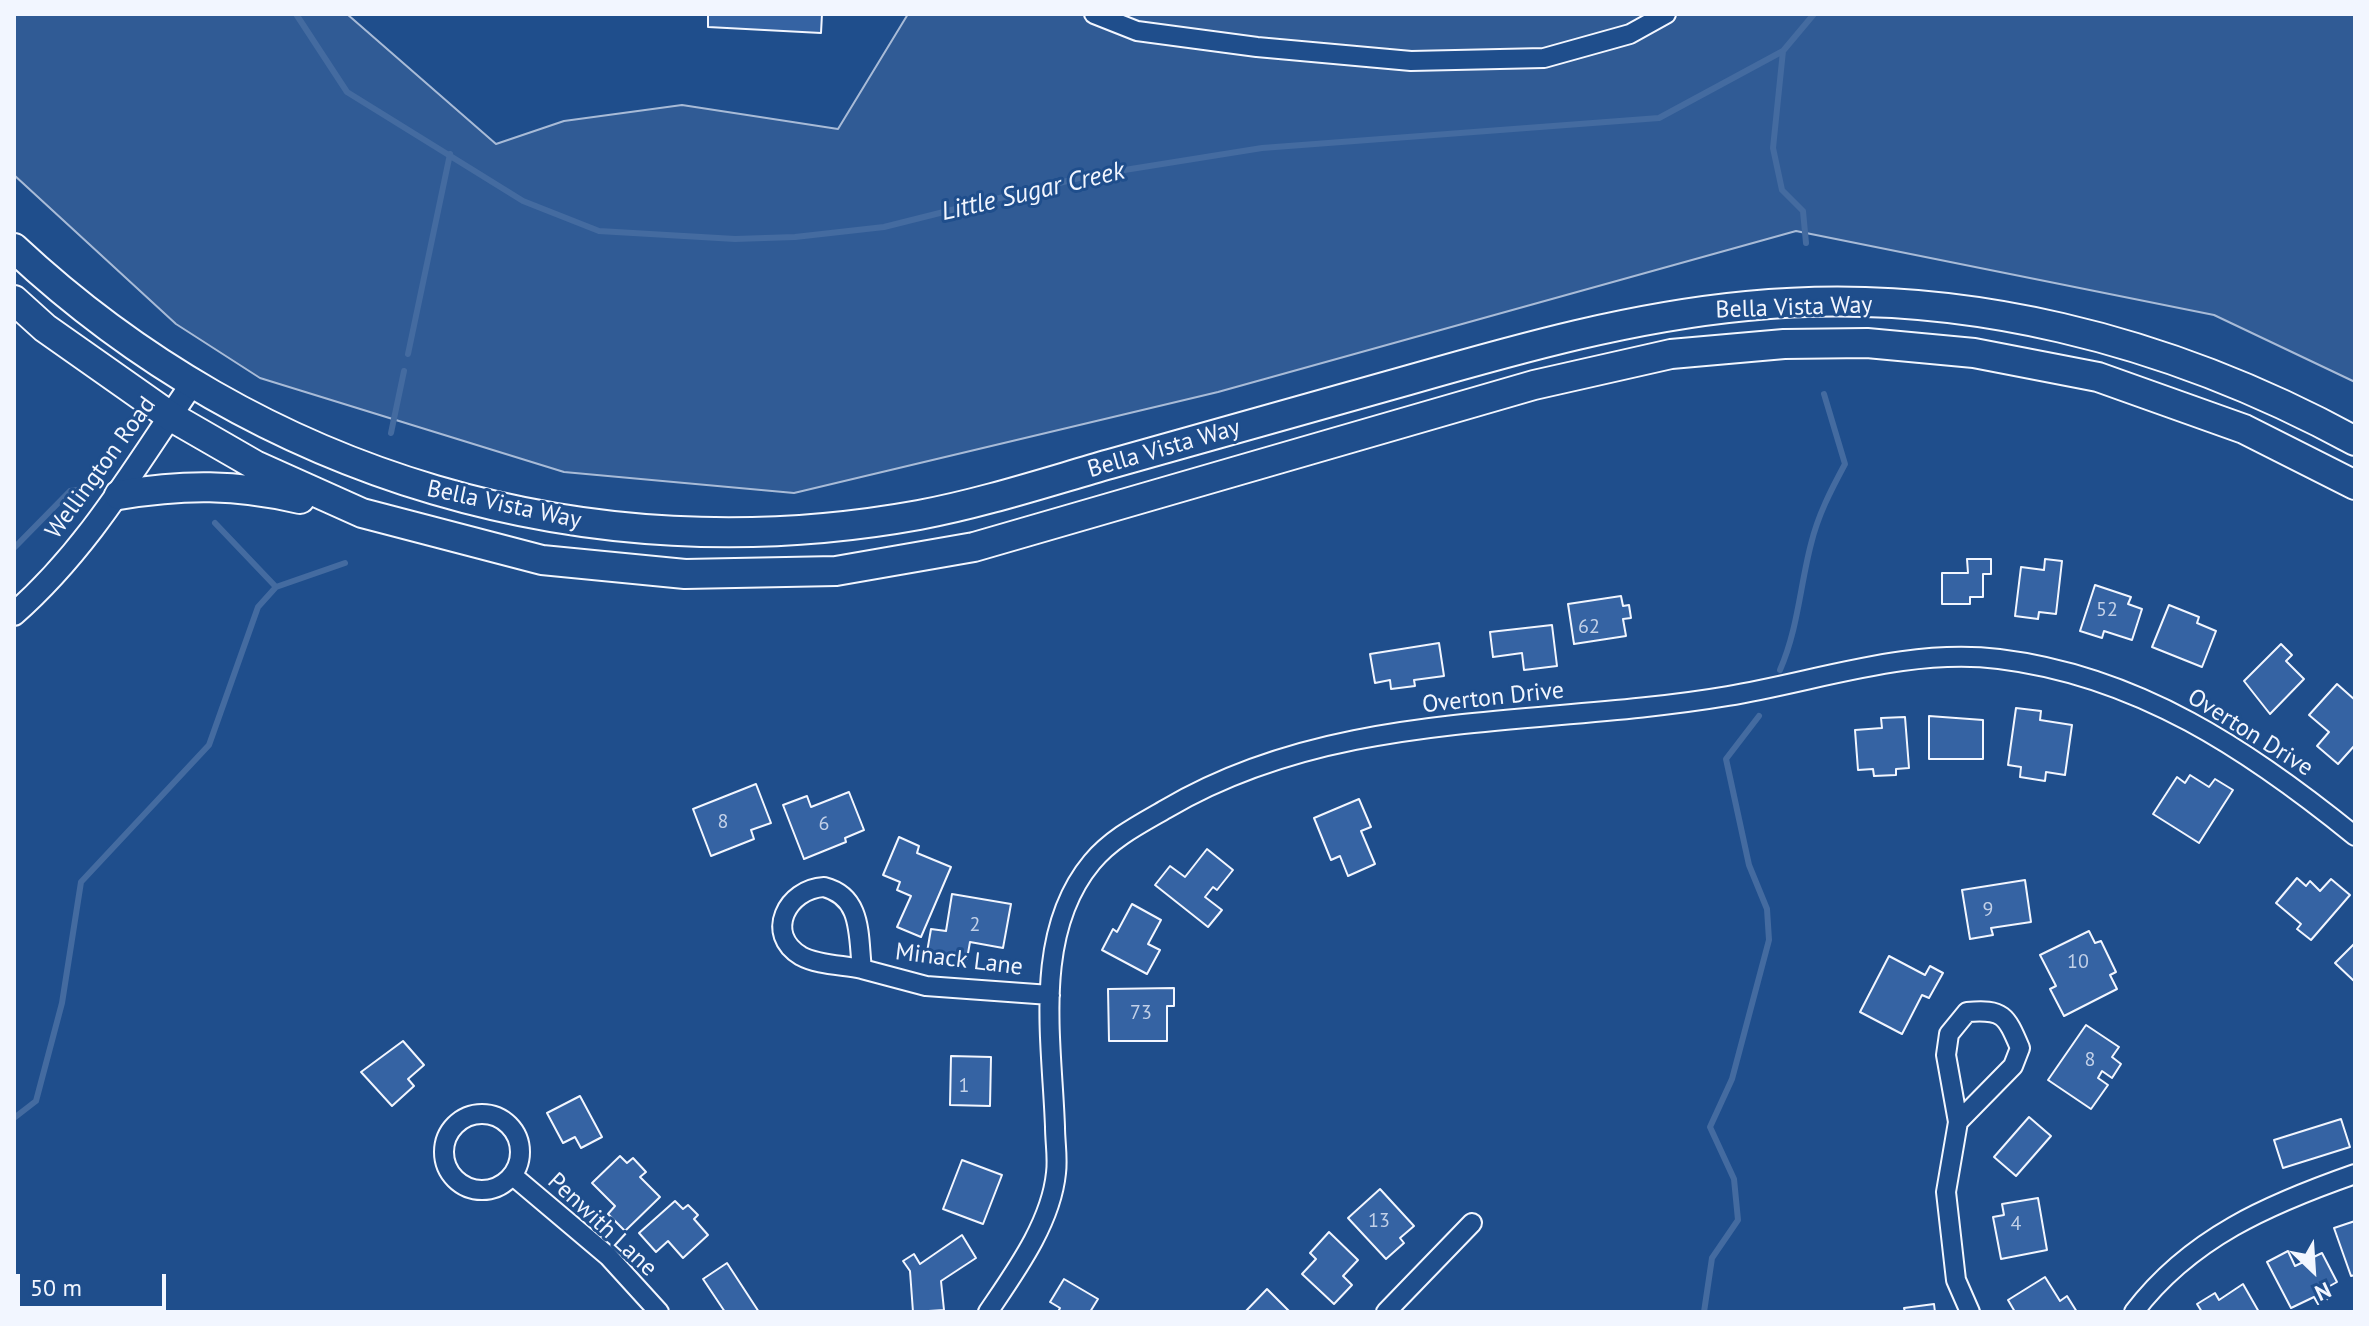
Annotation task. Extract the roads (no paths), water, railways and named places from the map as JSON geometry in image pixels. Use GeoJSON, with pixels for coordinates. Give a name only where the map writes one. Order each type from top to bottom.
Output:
{"type":"FeatureCollection","features":[{"type":"Feature","properties":{"kind":"main road","name":"Bella Vista Way"},"geometry":{"type":"LineString","coordinates":[[14,248],[111,331],[192,384],[330,455],[398,481],[471,501],[582,523],[693,533],[806,531],[921,515],[1531,346],[1641,319],[1753,305],[1877,303],[1977,311],[2087,333],[2199,367],[2302,412],[2355,441]]}},
{"type":"Feature","properties":{"kind":"main road","name":"Bella Vista Way"},"geometry":{"type":"LineString","coordinates":[[14,300],[45,328],[170,416],[255,465],[362,513],[542,560],[685,574],[836,571],[974,547],[1491,397],[1671,354],[1784,344],[1867,343],[1974,353],[2098,377],[2244,429],[2355,485]]}},
{"type":"Feature","properties":{"kind":"main road"},"geometry":{"type":"LineString","coordinates":[[119,495],[176,485],[254,488],[362,513]]}},
{"type":"Feature","properties":{"kind":"street"},"geometry":{"type":"LineString","coordinates":[[1094,14],[1137,31],[1257,47],[1411,61],[1544,58],[1630,34],[1666,14]]}},
{"type":"Feature","properties":{"kind":"street","name":"Wellington Road"},"geometry":{"type":"LineString","coordinates":[[14,614],[78,548],[119,495],[192,384]]}},
{"type":"Feature","properties":{"kind":"street","name":"Overton Drive"},"geometry":{"type":"LineString","coordinates":[[988,1312],[1032,1245],[1056,1176],[1050,995],[1054,938],[1071,894],[1091,862],[1117,838],[1183,799],[1284,756],[1365,735],[1726,696],[1910,659],[1958,656],[2003,660],[2106,682],[2197,723],[2291,785],[2355,836]]}},
{"type":"Feature","properties":{"kind":"street","name":"Minack Lane"},"geometry":{"type":"LineString","coordinates":[[862,969],[857,917],[846,897],[836,890],[812,888],[791,901],[783,924],[791,947],[812,960],[926,986],[1050,995]]}},
{"type":"Feature","properties":{"kind":"street"},"geometry":{"type":"LineString","coordinates":[[1958,1122],[2013,1066],[2020,1048],[2003,1015],[1992,1010],[1967,1012],[1949,1034],[1946,1055],[1953,1078],[1958,1122],[1946,1192],[1956,1280],[1970,1312]]}},
{"type":"Feature","properties":{"kind":"street"},"geometry":{"type":"LineString","coordinates":[[476,1114],[488,1114],[510,1125],[520,1146],[520,1158],[512,1175],[498,1187],[485,1190],[460,1183],[445,1162],[447,1137],[454,1126],[476,1114]]}},
{"type":"Feature","properties":{"kind":"street"},"geometry":{"type":"LineString","coordinates":[[2134,1312],[2183,1259],[2223,1229],[2355,1174]]}},
{"type":"Feature","properties":{"kind":"street","name":"Penwith Lane"},"geometry":{"type":"LineString","coordinates":[[512,1175],[608,1256],[659,1312]]}},
{"type":"Feature","properties":{"kind":"street"},"geometry":{"type":"LineString","coordinates":[[1386,1312],[1472,1223]]}},
{"type":"Feature","properties":{"kind":"waterway","name":"Little Sugar Creek"},"geometry":{"type":"LineString","coordinates":[[296,14],[347,92],[523,201],[599,231],[735,239],[795,237],[884,227],[1087,176],[1262,148],[1659,118],[1783,51],[1814,14]]}},
{"type":"Feature","properties":{"kind":"waterway"},"geometry":{"type":"LineString","coordinates":[[1783,51],[1773,148],[1782,190],[1803,211],[1806,243]]}},
{"type":"Feature","properties":{"kind":"waterway"},"geometry":{"type":"LineString","coordinates":[[408,354],[450,154]]}},
{"type":"Feature","properties":{"kind":"waterway"},"geometry":{"type":"LineString","coordinates":[[391,433],[404,371]]}},
{"type":"Feature","properties":{"kind":"waterway"},"geometry":{"type":"LineString","coordinates":[[1780,670],[1795,623],[1814,533],[1845,464],[1824,394]]}},
{"type":"Feature","properties":{"kind":"waterway"},"geometry":{"type":"LineString","coordinates":[[14,548],[70,491],[96,487]]}},
{"type":"Feature","properties":{"kind":"waterway"},"geometry":{"type":"LineString","coordinates":[[215,523],[276,587]]}},
{"type":"Feature","properties":{"kind":"waterway"},"geometry":{"type":"LineString","coordinates":[[14,1118],[36,1101],[62,1003],[81,882],[209,745],[258,607],[276,587],[345,563]]}},
{"type":"Feature","properties":{"kind":"waterway"},"geometry":{"type":"LineString","coordinates":[[1704,1312],[1712,1258],[1738,1220],[1734,1179],[1710,1127],[1732,1079],[1769,940],[1767,909],[1749,865],[1726,759],[1759,716]]}}]}
